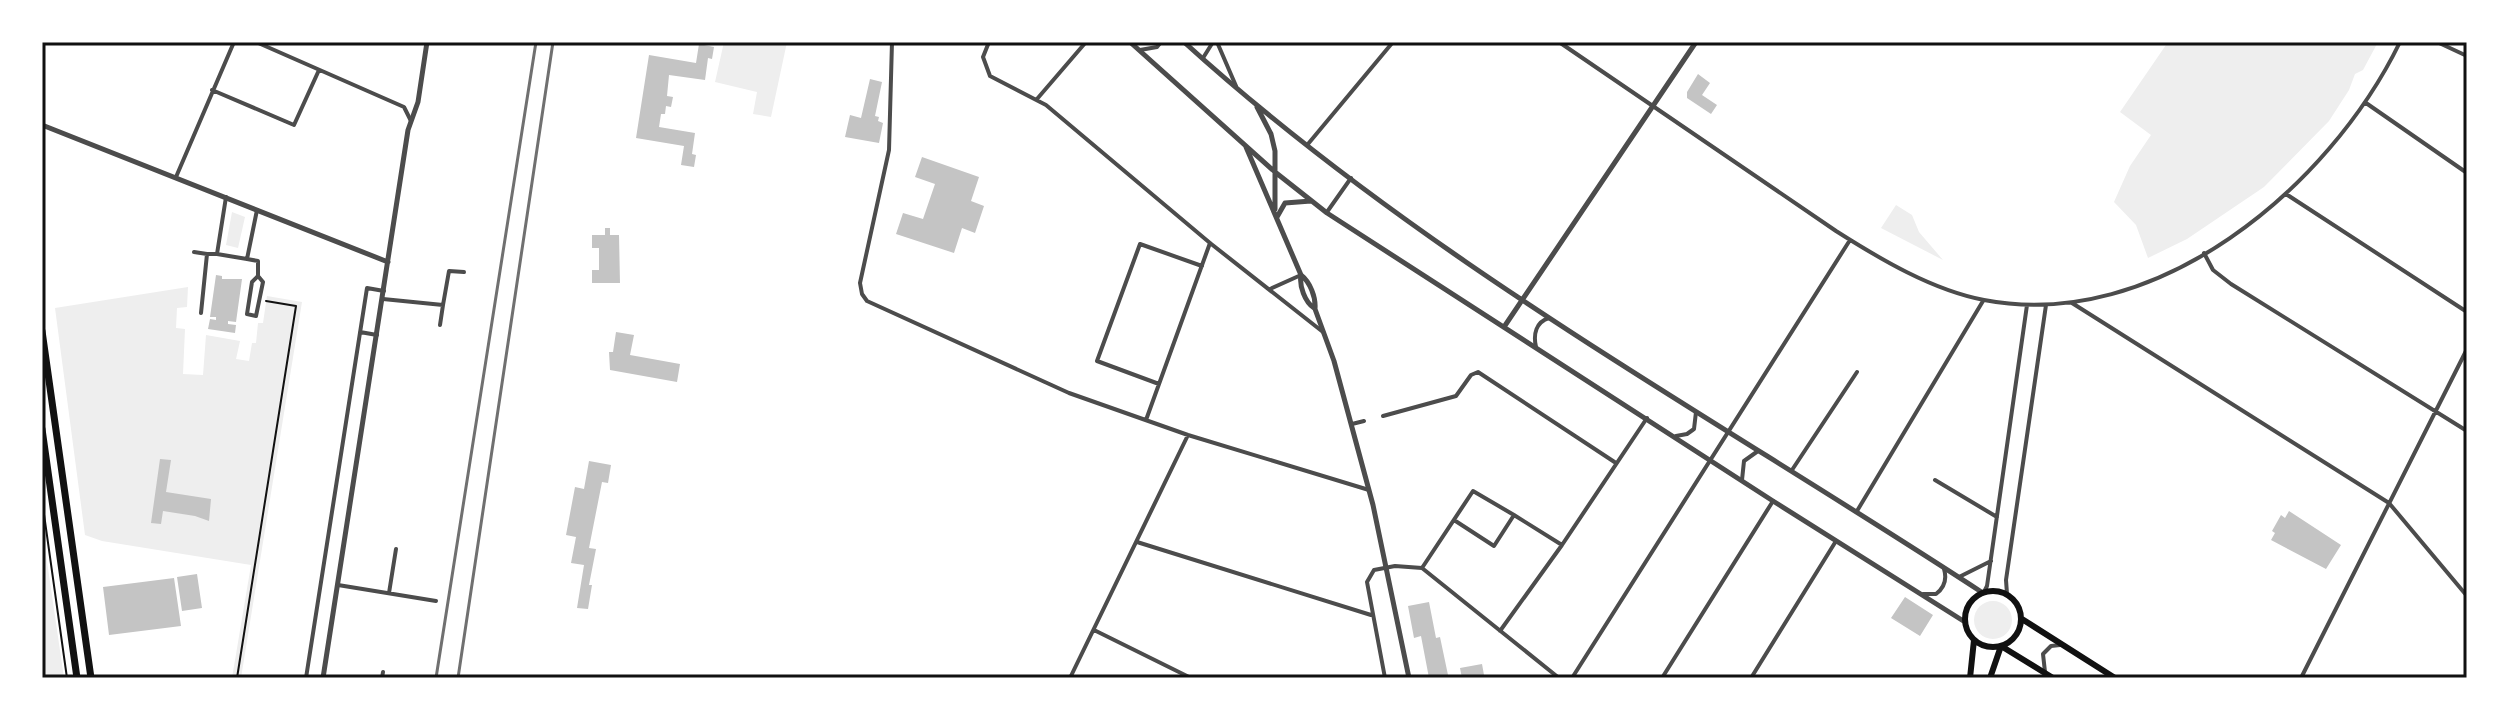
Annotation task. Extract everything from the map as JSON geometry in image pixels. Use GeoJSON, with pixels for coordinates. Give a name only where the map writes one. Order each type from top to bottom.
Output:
{"type":"FeatureCollection","features":[{"type":"Feature","properties":{"kind":"main road"},"geometry":{"type":"LineString","coordinates":[[42,331],[91,678]]}},
{"type":"Feature","properties":{"kind":"main road"},"geometry":{"type":"LineString","coordinates":[[42,429],[77,678]]}},
{"type":"Feature","properties":{"kind":"main road"},"geometry":{"type":"LineString","coordinates":[[1970,678],[1974,640],[1965,622],[1969,605],[1984,592],[2007,594],[2017,604],[2022,619],[2016,636],[2001,646],[1987,647],[1974,640]]}},
{"type":"Feature","properties":{"kind":"main road"},"geometry":{"type":"LineString","coordinates":[[2022,619],[2115,678]]}},
{"type":"Feature","properties":{"kind":"main road"},"geometry":{"type":"LineString","coordinates":[[2001,646],[2050,676]]}},
{"type":"Feature","properties":{"kind":"main road"},"geometry":{"type":"LineString","coordinates":[[1990,678],[2001,646]]}},
{"type":"Feature","properties":{"kind":"street"},"geometry":{"type":"LineString","coordinates":[[176,177],[234,42]]}},
{"type":"Feature","properties":{"kind":"street"},"geometry":{"type":"LineString","coordinates":[[259,42],[404,107],[411,121]]}},
{"type":"Feature","properties":{"kind":"street"},"geometry":{"type":"LineString","coordinates":[[323,678],[411,121],[418,102],[427,42]]}},
{"type":"Feature","properties":{"kind":"street"},"geometry":{"type":"LineString","coordinates":[[892,42],[889,150],[860,283],[865,299],[1069,393],[1188,435],[1369,490]]}},
{"type":"Feature","properties":{"kind":"street"},"geometry":{"type":"LineString","coordinates":[[989,42],[983,57],[990,76],[1037,99],[1325,334]]}},
{"type":"Feature","properties":{"kind":"street"},"geometry":{"type":"LineString","coordinates":[[1037,99],[1086,42]]}},
{"type":"Feature","properties":{"kind":"street"},"geometry":{"type":"LineString","coordinates":[[1130,42],[1275,172],[1327,213],[1965,622]]}},
{"type":"Feature","properties":{"kind":"street"},"geometry":{"type":"LineString","coordinates":[[1140,50],[1157,47],[1161,42]]}},
{"type":"Feature","properties":{"kind":"street"},"geometry":{"type":"LineString","coordinates":[[1184,42],[1255,103],[1450,250],[1984,592],[2027,305]]}},
{"type":"Feature","properties":{"kind":"street"},"geometry":{"type":"LineString","coordinates":[[1203,58],[1215,42],[1237,88]]}},
{"type":"Feature","properties":{"kind":"street"},"geometry":{"type":"LineString","coordinates":[[1308,144],[1392,44],[1383,42]]}},
{"type":"Feature","properties":{"kind":"street"},"geometry":{"type":"LineString","coordinates":[[1559,42],[1850,240],[1937,285],[1984,300],[2027,305],[2072,303],[2133,287],[2204,253],[2249,225],[2286,194],[2337,141],[2366,103],[2400,42]]}},
{"type":"Feature","properties":{"kind":"street"},"geometry":{"type":"LineString","coordinates":[[1504,327],[1696,42]]}},
{"type":"Feature","properties":{"kind":"street"},"geometry":{"type":"LineString","coordinates":[[2437,42],[2467,56]]}},
{"type":"Feature","properties":{"kind":"street"},"geometry":{"type":"LineString","coordinates":[[212,90],[294,125],[319,69]]}},
{"type":"Feature","properties":{"kind":"street"},"geometry":{"type":"LineString","coordinates":[[1255,103],[1273,140],[1277,218]]}},
{"type":"Feature","properties":{"kind":"street"},"geometry":{"type":"LineString","coordinates":[[2366,103],[2467,173]]}},
{"type":"Feature","properties":{"kind":"street"},"geometry":{"type":"LineString","coordinates":[[42,125],[388,262]]}},
{"type":"Feature","properties":{"kind":"street"},"geometry":{"type":"LineString","coordinates":[[1246,145],[1301,275],[1300,282],[1309,304],[1315,309],[1325,334],[1369,490],[1409,678]]}},
{"type":"Feature","properties":{"kind":"street"},"geometry":{"type":"LineString","coordinates":[[1327,213],[1351,178]]}},
{"type":"Feature","properties":{"kind":"street"},"geometry":{"type":"LineString","coordinates":[[2286,194],[2467,312]]}},
{"type":"Feature","properties":{"kind":"street"},"geometry":{"type":"LineString","coordinates":[[217,254],[226,197]]}},
{"type":"Feature","properties":{"kind":"street"},"geometry":{"type":"LineString","coordinates":[[1277,218],[1285,203],[1311,201]]}},
{"type":"Feature","properties":{"kind":"street"},"geometry":{"type":"LineString","coordinates":[[247,259],[257,210]]}},
{"type":"Feature","properties":{"kind":"street"},"geometry":{"type":"LineString","coordinates":[[1572,678],[1850,240]]}},
{"type":"Feature","properties":{"kind":"street"},"geometry":{"type":"LineString","coordinates":[[1146,420],[1210,243]]}},
{"type":"Feature","properties":{"kind":"street"},"geometry":{"type":"LineString","coordinates":[[1159,384],[1097,361],[1140,244],[1202,266]]}},
{"type":"Feature","properties":{"kind":"street"},"geometry":{"type":"LineString","coordinates":[[194,252],[258,261],[258,276],[263,282],[256,316],[247,314],[252,282],[258,276]]}},
{"type":"Feature","properties":{"kind":"street"},"geometry":{"type":"LineString","coordinates":[[2204,253],[2213,270],[2231,284],[2467,431]]}},
{"type":"Feature","properties":{"kind":"street"},"geometry":{"type":"LineString","coordinates":[[201,313],[207,254]]}},
{"type":"Feature","properties":{"kind":"street"},"geometry":{"type":"LineString","coordinates":[[440,325],[449,271],[464,272]]}},
{"type":"Feature","properties":{"kind":"street"},"geometry":{"type":"LineString","coordinates":[[1270,289],[1301,275]]}},
{"type":"Feature","properties":{"kind":"street"},"geometry":{"type":"LineString","coordinates":[[306,678],[367,288],[384,291]]}},
{"type":"Feature","properties":{"kind":"street"},"geometry":{"type":"LineString","coordinates":[[383,299],[443,305]]}},
{"type":"Feature","properties":{"kind":"street"},"geometry":{"type":"LineString","coordinates":[[1857,511],[1984,300]]}},
{"type":"Feature","properties":{"kind":"street"},"geometry":{"type":"LineString","coordinates":[[2072,303],[2389,503],[2467,596]]}},
{"type":"Feature","properties":{"kind":"street"},"geometry":{"type":"LineString","coordinates":[[2007,594],[2006,580],[2046,305]]}},
{"type":"Feature","properties":{"kind":"street"},"geometry":{"type":"LineString","coordinates":[[1536,347],[1538,324],[1551,317]]}},
{"type":"Feature","properties":{"kind":"street"},"geometry":{"type":"LineString","coordinates":[[360,332],[377,335]]}},
{"type":"Feature","properties":{"kind":"street"},"geometry":{"type":"LineString","coordinates":[[2301,678],[2467,349]]}},
{"type":"Feature","properties":{"kind":"street"},"geometry":{"type":"LineString","coordinates":[[1383,416],[1456,396],[1471,375],[1478,372],[1616,463]]}},
{"type":"Feature","properties":{"kind":"street"},"geometry":{"type":"LineString","coordinates":[[1792,470],[1857,372]]}},
{"type":"Feature","properties":{"kind":"street"},"geometry":{"type":"LineString","coordinates":[[1676,436],[1694,429],[1697,422],[1695,409]]}},
{"type":"Feature","properties":{"kind":"street"},"geometry":{"type":"LineString","coordinates":[[1500,631],[1647,418]]}},
{"type":"Feature","properties":{"kind":"street"},"geometry":{"type":"LineString","coordinates":[[1352,424],[1364,421]]}},
{"type":"Feature","properties":{"kind":"street"},"geometry":{"type":"LineString","coordinates":[[1070,678],[1188,435]]}},
{"type":"Feature","properties":{"kind":"street"},"geometry":{"type":"LineString","coordinates":[[1742,480],[1746,458],[1760,451]]}},
{"type":"Feature","properties":{"kind":"street"},"geometry":{"type":"LineString","coordinates":[[1935,480],[1997,517]]}},
{"type":"Feature","properties":{"kind":"street"},"geometry":{"type":"LineString","coordinates":[[1422,568],[1475,491],[1562,545]]}},
{"type":"Feature","properties":{"kind":"street"},"geometry":{"type":"LineString","coordinates":[[1662,678],[1773,501]]}},
{"type":"Feature","properties":{"kind":"street"},"geometry":{"type":"LineString","coordinates":[[1454,520],[1494,546],[1514,515]]}},
{"type":"Feature","properties":{"kind":"street"},"geometry":{"type":"LineString","coordinates":[[1751,678],[1837,540]]}},
{"type":"Feature","properties":{"kind":"street"},"geometry":{"type":"LineString","coordinates":[[1137,542],[1372,615]]}},
{"type":"Feature","properties":{"kind":"street"},"geometry":{"type":"LineString","coordinates":[[389,593],[396,549]]}},
{"type":"Feature","properties":{"kind":"street"},"geometry":{"type":"LineString","coordinates":[[1959,577],[1991,561]]}},
{"type":"Feature","properties":{"kind":"street"},"geometry":{"type":"LineString","coordinates":[[1923,594],[1936,594],[1943,587],[1943,566]]}},
{"type":"Feature","properties":{"kind":"street"},"geometry":{"type":"LineString","coordinates":[[1385,678],[1367,593],[1372,571],[1387,567],[1422,568],[1559,678]]}},
{"type":"Feature","properties":{"kind":"street"},"geometry":{"type":"LineString","coordinates":[[338,585],[436,601]]}},
{"type":"Feature","properties":{"kind":"street"},"geometry":{"type":"LineString","coordinates":[[1094,630],[1191,678]]}},
{"type":"Feature","properties":{"kind":"street"},"geometry":{"type":"LineString","coordinates":[[2050,676],[2043,664],[2043,654],[2051,646],[2063,646]]}},
{"type":"Feature","properties":{"kind":"path"},"geometry":{"type":"LineString","coordinates":[[237,678],[296,306],[264,301]]}},
{"type":"Feature","properties":{"kind":"path"},"geometry":{"type":"LineString","coordinates":[[42,500],[67,678]]}},
{"type":"Feature","properties":{"kind":"shaded area"},"geometry":{"type":"Polygon","coordinates":[[[724,42],[787,42],[771,117],[753,114],[757,92],[715,82],[724,42]]]}},
{"type":"Feature","properties":{"kind":"shaded area"},"geometry":{"type":"Polygon","coordinates":[[[2168,42],[2378,42],[2363,70],[2355,74],[2349,90],[2329,121],[2264,187],[2187,239],[2148,258],[2136,225],[2114,202],[2130,166],[2151,135],[2120,112],[2168,42]]]}},
{"type":"Feature","properties":{"kind":"shaded area"},"geometry":{"type":"Polygon","coordinates":[[[1896,205],[1912,215],[1919,232],[1943,260],[1881,228],[1896,205]]]}},
{"type":"Feature","properties":{"kind":"shaded area"},"geometry":{"type":"Polygon","coordinates":[[[232,212],[245,217],[238,248],[226,245],[232,212]]]}},
{"type":"Feature","properties":{"kind":"shaded area"},"geometry":{"type":"Polygon","coordinates":[[[188,287],[187,307],[177,308],[176,328],[185,329],[183,374],[203,375],[206,335],[240,341],[236,359],[249,361],[252,343],[256,343],[258,323],[263,323],[267,296],[302,302],[241,678],[232,678],[251,565],[102,541],[85,535],[55,308],[188,287]]]}},
{"type":"Feature","properties":{"kind":"shaded area"},"geometry":{"type":"Polygon","coordinates":[[[42,527],[64,678],[42,678],[42,527]]]}},
{"type":"Feature","properties":{"kind":"shaded area"},"geometry":{"type":"Polygon","coordinates":[[[1993,601],[2006,607],[2012,620],[2006,633],[1993,639],[1980,633],[1974,620],[1980,607],[1993,601]]]}},
{"type":"Feature","properties":{"kind":"building"},"geometry":{"type":"Polygon","coordinates":[[[699,44],[714,47],[712,59],[708,58],[705,80],[669,75],[667,96],[673,97],[671,107],[666,106],[665,114],[661,114],[659,127],[695,133],[694,167],[681,165],[684,146],[636,138],[649,55],[696,63],[699,44]]]}},
{"type":"Feature","properties":{"kind":"building"},"geometry":{"type":"Polygon","coordinates":[[[1698,74],[1710,83],[1702,95],[1717,105],[1711,114],[1687,98],[1687,92],[1698,74]]]}},
{"type":"Feature","properties":{"kind":"building"},"geometry":{"type":"Polygon","coordinates":[[[870,79],[882,82],[875,116],[883,123],[879,143],[845,137],[850,115],[861,118],[870,79]]]}},
{"type":"Feature","properties":{"kind":"building"},"geometry":{"type":"Polygon","coordinates":[[[922,157],[979,177],[971,201],[984,206],[975,233],[962,228],[954,253],[896,234],[903,213],[923,219],[935,184],[915,177],[922,157]]]}},
{"type":"Feature","properties":{"kind":"building"},"geometry":{"type":"Polygon","coordinates":[[[605,228],[610,228],[610,235],[619,235],[620,283],[592,283],[592,270],[599,270],[599,248],[592,248],[592,235],[605,235],[605,228]]]}},
{"type":"Feature","properties":{"kind":"building"},"geometry":{"type":"Polygon","coordinates":[[[216,275],[222,276],[222,279],[242,279],[236,322],[228,321],[228,324],[236,325],[235,333],[208,329],[210,319],[216,320],[216,317],[210,317],[216,275]]]}},
{"type":"Feature","properties":{"kind":"building"},"geometry":{"type":"Polygon","coordinates":[[[616,332],[634,335],[630,355],[680,364],[677,382],[610,370],[609,352],[613,352],[616,332]]]}},
{"type":"Feature","properties":{"kind":"building"},"geometry":{"type":"Polygon","coordinates":[[[160,459],[171,460],[166,492],[211,499],[209,521],[163,511],[161,524],[151,523],[160,459]]]}},
{"type":"Feature","properties":{"kind":"building"},"geometry":{"type":"Polygon","coordinates":[[[589,461],[611,465],[608,483],[602,482],[589,548],[596,549],[588,609],[577,608],[584,565],[571,563],[576,537],[566,535],[575,487],[584,489],[589,461]]]}},
{"type":"Feature","properties":{"kind":"building"},"geometry":{"type":"Polygon","coordinates":[[[2289,511],[2341,545],[2326,569],[2271,540],[2275,533],[2272,531],[2281,515],[2285,518],[2289,511]]]}},
{"type":"Feature","properties":{"kind":"building"},"geometry":{"type":"Polygon","coordinates":[[[197,574],[202,608],[182,611],[177,577],[197,574]]]}},
{"type":"Feature","properties":{"kind":"building"},"geometry":{"type":"Polygon","coordinates":[[[174,578],[181,626],[109,635],[103,587],[174,578]]]}},
{"type":"Feature","properties":{"kind":"building"},"geometry":{"type":"Polygon","coordinates":[[[1905,597],[1933,615],[1920,636],[1891,618],[1905,597]]]}},
{"type":"Feature","properties":{"kind":"building"},"geometry":{"type":"Polygon","coordinates":[[[1429,602],[1448,675],[1445,678],[1429,678],[1421,636],[1414,638],[1408,606],[1429,602]]]}},
{"type":"Feature","properties":{"kind":"building"},"geometry":{"type":"Polygon","coordinates":[[[1482,664],[1484,675],[1481,678],[1462,678],[1460,668],[1482,664]]]}},
{"type":"Feature","properties":{"kind":"railway"},"geometry":{"type":"LineString","coordinates":[[436,678],[536,42]]}},
{"type":"Feature","properties":{"kind":"railway"},"geometry":{"type":"LineString","coordinates":[[458,678],[553,42]]}}]}
